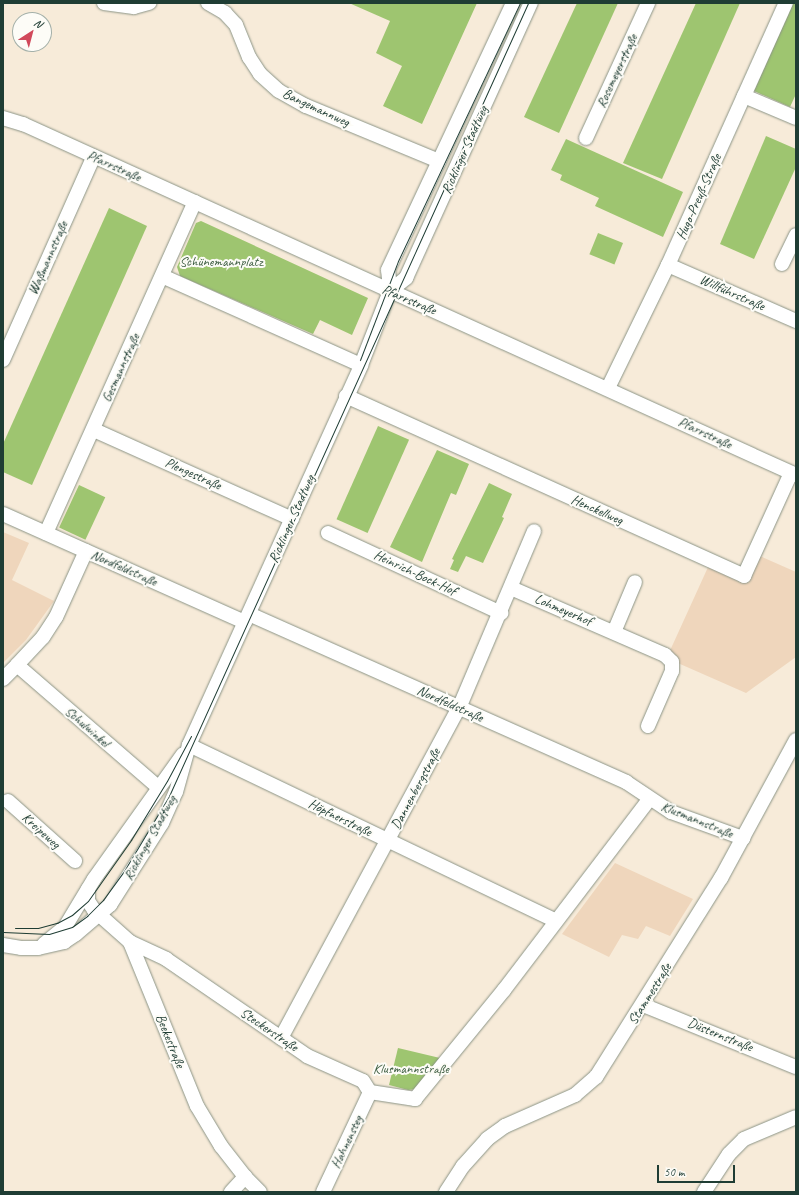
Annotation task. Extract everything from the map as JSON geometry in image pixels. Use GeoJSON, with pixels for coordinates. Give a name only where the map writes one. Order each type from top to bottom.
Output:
{"type":"FeatureCollection","features":[{"type":"Feature","properties":{"kind":"street"},"geometry":{"type":"LineString","coordinates":[[104,3],[134,7],[149,3]]}},
{"type":"Feature","properties":{"kind":"street","name":"Bangemannweg"},"geometry":{"type":"LineString","coordinates":[[208,3],[225,13],[236,25],[249,57],[260,74],[279,91],[306,106],[438,161]]}},
{"type":"Feature","properties":{"kind":"street","name":"Ricklinger Stadtweg"},"geometry":{"type":"LineString","coordinates":[[390,292],[388,270],[513,3]]}},
{"type":"Feature","properties":{"kind":"street","name":"Ricklinger Stadtweg"},"geometry":{"type":"LineString","coordinates":[[3,945],[21,948],[38,948],[64,942],[110,905],[162,823],[176,792],[190,745],[360,365],[390,292],[406,278],[530,3]]}},
{"type":"Feature","properties":{"kind":"street","name":"Rosemeyerstraße"},"geometry":{"type":"LineString","coordinates":[[586,138],[648,3]]}},
{"type":"Feature","properties":{"kind":"street","name":"Hugo-Preuß-Straße"},"geometry":{"type":"LineString","coordinates":[[608,388],[668,265],[786,3]]}},
{"type":"Feature","properties":{"kind":"street"},"geometry":{"type":"LineString","coordinates":[[744,96],[796,118]]}},
{"type":"Feature","properties":{"kind":"street","name":"Pfarrstraße"},"geometry":{"type":"LineString","coordinates":[[3,110],[14,115],[23,124]]}},
{"type":"Feature","properties":{"kind":"street","name":"Pfarrstraße"},"geometry":{"type":"LineString","coordinates":[[3,118],[23,124],[390,292],[608,388],[794,474]]}},
{"type":"Feature","properties":{"kind":"street","name":"Waßmannstraße"},"geometry":{"type":"LineString","coordinates":[[3,360],[94,156]]}},
{"type":"Feature","properties":{"kind":"street","name":"Gesmannstraße"},"geometry":{"type":"LineString","coordinates":[[46,533],[94,430],[195,202]]}},
{"type":"Feature","properties":{"kind":"street"},"geometry":{"type":"LineString","coordinates":[[782,264],[796,235]]}},
{"type":"Feature","properties":{"kind":"street","name":"Willführstraße"},"geometry":{"type":"LineString","coordinates":[[668,265],[796,321]]}},
{"type":"Feature","properties":{"kind":"street"},"geometry":{"type":"LineString","coordinates":[[162,276],[360,365]]}},
{"type":"Feature","properties":{"kind":"street","name":"Henckellweg"},"geometry":{"type":"LineString","coordinates":[[346,396],[744,576],[794,474]]}},
{"type":"Feature","properties":{"kind":"street","name":"Plengestraße"},"geometry":{"type":"LineString","coordinates":[[94,430],[292,519]]}},
{"type":"Feature","properties":{"kind":"street","name":"Nordfeldstraße"},"geometry":{"type":"LineString","coordinates":[[3,514],[86,551],[459,708],[626,782],[648,800]]}},
{"type":"Feature","properties":{"kind":"street","name":"Dannenbergstraße"},"geometry":{"type":"LineString","coordinates":[[281,1038],[459,708],[501,613],[511,588],[512,579],[534,531]]}},
{"type":"Feature","properties":{"kind":"street","name":"Heinrich-Bock-Hof"},"geometry":{"type":"LineString","coordinates":[[328,533],[501,613]]}},
{"type":"Feature","properties":{"kind":"street"},"geometry":{"type":"LineString","coordinates":[[3,679],[43,637],[56,617],[86,551]]}},
{"type":"Feature","properties":{"kind":"street"},"geometry":{"type":"LineString","coordinates":[[614,632],[635,582]]}},
{"type":"Feature","properties":{"kind":"street","name":"Lohmeyerhof"},"geometry":{"type":"LineString","coordinates":[[511,588],[665,655],[672,662],[672,671],[648,726]]}},
{"type":"Feature","properties":{"kind":"street","name":"Schulwinkel"},"geometry":{"type":"LineString","coordinates":[[17,665],[158,787]]}},
{"type":"Feature","properties":{"kind":"street","name":"Stammestraße"},"geometry":{"type":"LineString","coordinates":[[446,1192],[463,1166],[487,1139],[504,1126],[575,1095],[586,1087],[603,1068],[743,838],[796,740]]}},
{"type":"Feature","properties":{"kind":"street","name":"Ricklinger Stadtweg"},"geometry":{"type":"LineString","coordinates":[[38,948],[61,931],[67,923],[88,889],[158,787],[190,745]]}},
{"type":"Feature","properties":{"kind":"street","name":"Höpfnerstraße"},"geometry":{"type":"LineString","coordinates":[[190,745],[556,921]]}},
{"type":"Feature","properties":{"kind":"street","name":"Klusmannstraße"},"geometry":{"type":"LineString","coordinates":[[370,1092],[416,1099],[556,921],[648,800],[671,812],[743,838]]}},
{"type":"Feature","properties":{"kind":"street","name":"Kreipeweg"},"geometry":{"type":"LineString","coordinates":[[5,801],[75,861]]}},
{"type":"Feature","properties":{"kind":"street","name":"Beekestraße"},"geometry":{"type":"LineString","coordinates":[[88,889],[88,901],[99,915],[130,942],[197,1106],[221,1146],[245,1178],[260,1192]]}},
{"type":"Feature","properties":{"kind":"street"},"geometry":{"type":"LineString","coordinates":[[67,923],[99,915]]}},
{"type":"Feature","properties":{"kind":"street","name":"Steckerstraße"},"geometry":{"type":"LineString","coordinates":[[130,942],[166,959],[307,1056],[363,1081],[370,1092]]}},
{"type":"Feature","properties":{"kind":"street","name":"Düsternstraße"},"geometry":{"type":"LineString","coordinates":[[643,1004],[796,1067]]}},
{"type":"Feature","properties":{"kind":"street","name":"Hahnensteg"},"geometry":{"type":"LineString","coordinates":[[323,1192],[370,1092]]}},
{"type":"Feature","properties":{"kind":"street"},"geometry":{"type":"LineString","coordinates":[[704,1192],[729,1154],[744,1139],[796,1117]]}},
{"type":"Feature","properties":{"kind":"street"},"geometry":{"type":"LineString","coordinates":[[231,1192],[245,1178]]}},
{"type":"Feature","properties":{"kind":"shaded area"},"geometry":{"type":"Polygon","coordinates":[[[3,532],[29,543],[12,580],[54,601],[26,640],[3,663],[3,532]]]}},
{"type":"Feature","properties":{"kind":"shaded area"},"geometry":{"type":"Polygon","coordinates":[[[760,556],[796,572],[796,657],[746,693],[671,660],[668,655],[709,565],[748,583],[760,556]]]}},
{"type":"Feature","properties":{"kind":"shaded area"},"geometry":{"type":"Polygon","coordinates":[[[615,863],[693,899],[670,936],[646,926],[638,939],[622,935],[609,957],[562,934],[615,863]]]}},
{"type":"Feature","properties":{"kind":"green space"},"geometry":{"type":"Polygon","coordinates":[[[349,3],[477,3],[422,124],[383,106],[402,66],[376,53],[390,21],[349,3]]]}},
{"type":"Feature","properties":{"kind":"green space"},"geometry":{"type":"Polygon","coordinates":[[[577,3],[618,3],[559,133],[524,117],[577,3]]]}},
{"type":"Feature","properties":{"kind":"green space"},"geometry":{"type":"Polygon","coordinates":[[[696,3],[740,3],[662,179],[623,163],[696,3]]]}},
{"type":"Feature","properties":{"kind":"green space"},"geometry":{"type":"Polygon","coordinates":[[[793,3],[796,3],[796,94],[790,107],[754,91],[793,3]]]}},
{"type":"Feature","properties":{"kind":"green space"},"geometry":{"type":"Polygon","coordinates":[[[766,136],[796,149],[796,167],[754,259],[720,244],[766,136]]]}},
{"type":"Feature","properties":{"kind":"green space"},"geometry":{"type":"Polygon","coordinates":[[[566,139],[683,192],[663,237],[595,206],[599,198],[560,180],[562,175],[551,170],[566,139]]]}},
{"type":"Feature","properties":{"kind":"green space"},"geometry":{"type":"Polygon","coordinates":[[[109,208],[147,226],[32,485],[3,472],[3,444],[109,208]]]}},
{"type":"Feature","properties":{"kind":"green space","name":"Schünemannplatz"},"geometry":{"type":"Polygon","coordinates":[[[201,221],[368,298],[352,335],[320,320],[313,334],[180,276],[177,267],[196,223],[201,221]]]}},
{"type":"Feature","properties":{"kind":"green space"},"geometry":{"type":"Polygon","coordinates":[[[598,233],[623,243],[614,264],[589,254],[598,233]]]}},
{"type":"Feature","properties":{"kind":"green space"},"geometry":{"type":"Polygon","coordinates":[[[378,426],[409,440],[368,533],[337,519],[378,426]]]}},
{"type":"Feature","properties":{"kind":"green space"},"geometry":{"type":"Polygon","coordinates":[[[437,450],[469,464],[456,495],[451,493],[422,562],[390,547],[437,450]]]}},
{"type":"Feature","properties":{"kind":"green space"},"geometry":{"type":"Polygon","coordinates":[[[489,483],[512,494],[502,517],[504,518],[483,563],[466,556],[458,572],[450,569],[454,560],[452,559],[489,483]]]}},
{"type":"Feature","properties":{"kind":"green space"},"geometry":{"type":"Polygon","coordinates":[[[79,485],[105,497],[85,540],[59,528],[79,485]]]}},
{"type":"Feature","properties":{"kind":"green space","name":"Klusmannstraße"},"geometry":{"type":"Polygon","coordinates":[[[398,1048],[440,1058],[418,1089],[408,1090],[389,1085],[398,1048]]]}},
{"type":"Feature","properties":{"kind":"tram line"},"geometry":{"type":"LineString","coordinates":[[360,360],[398,261],[520,3]]}},
{"type":"Feature","properties":{"kind":"tram line"},"geometry":{"type":"LineString","coordinates":[[3,932],[49,934],[72,927],[87,916],[103,900],[124,871],[169,796],[528,3]]}},
{"type":"Feature","properties":{"kind":"tram line"},"geometry":{"type":"LineString","coordinates":[[15,928],[38,928],[57,923],[72,915],[88,901],[131,840],[167,781],[191,736]]}}]}
